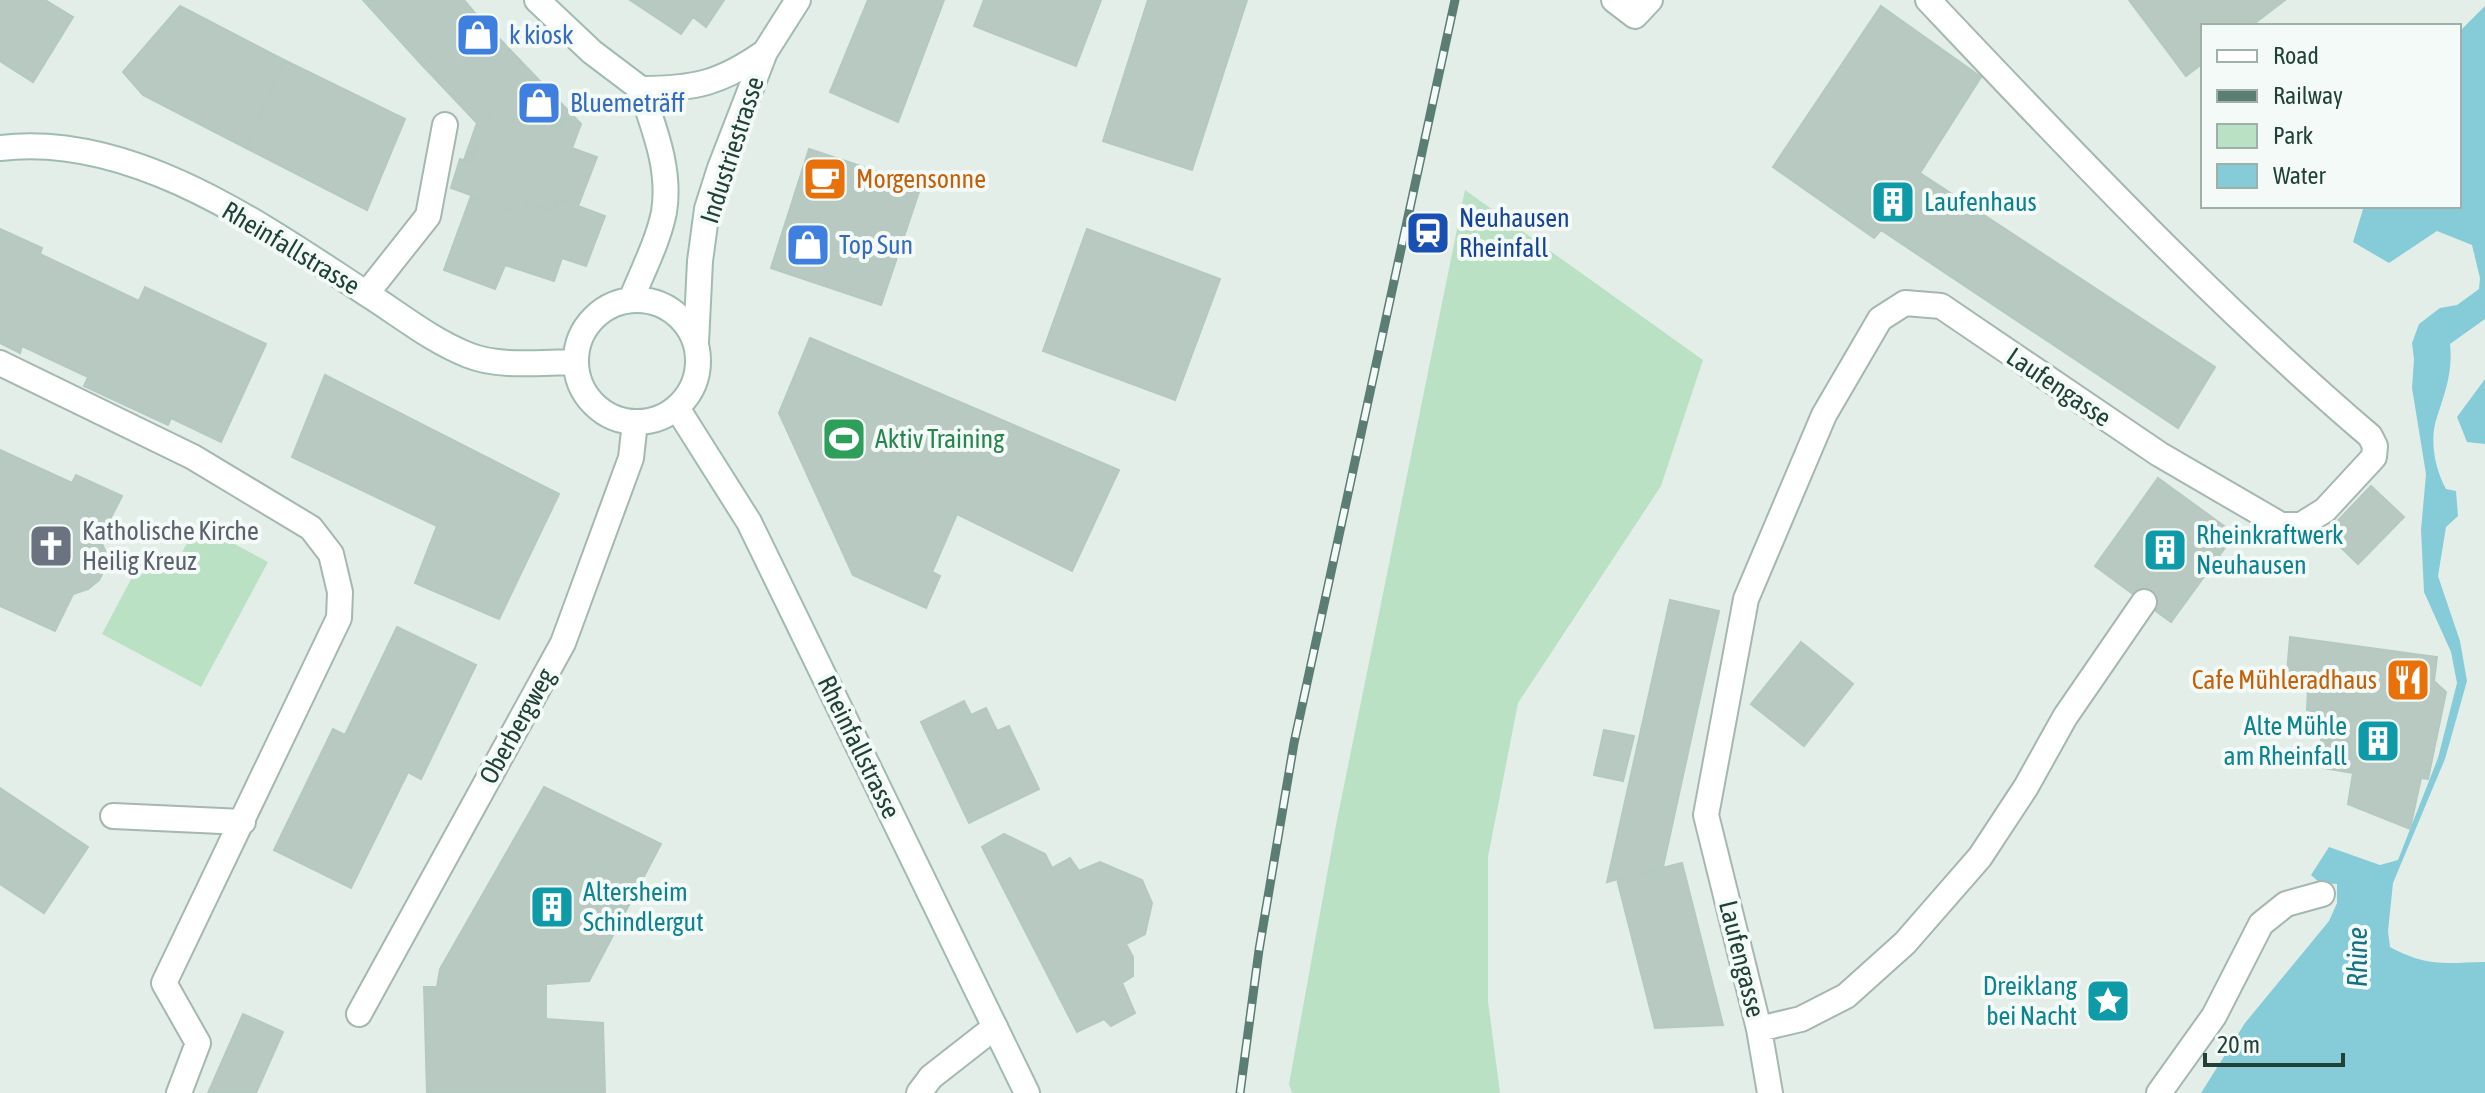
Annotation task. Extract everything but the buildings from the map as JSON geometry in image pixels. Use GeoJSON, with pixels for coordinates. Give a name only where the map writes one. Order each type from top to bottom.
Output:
{"type":"FeatureCollection","features":[{"type":"Feature","properties":{"kind":"street"},"geometry":{"type":"LineString","coordinates":[[537,0],[592,52],[641,89]]}},
{"type":"Feature","properties":{"kind":"street","name":"Industriestrasse"},"geometry":{"type":"LineString","coordinates":[[696,345],[700,261],[707,209],[765,52],[798,0]]}},
{"type":"Feature","properties":{"kind":"street"},"geometry":{"type":"LineString","coordinates":[[1614,0],[1635,16],[1650,0]]}},
{"type":"Feature","properties":{"kind":"street","name":"Laufengasse"},"geometry":{"type":"LineString","coordinates":[[1770,1093],[1759,1029],[1706,815],[1746,599],[1824,415],[1880,319],[1905,303],[1941,306],[2159,454],[2281,525],[2301,525],[2325,510],[2374,457],[2375,446],[2370,436],[2276,352],[2114,196],[1928,0]]}},
{"type":"Feature","properties":{"kind":"street","name":"Industriestrasse"},"geometry":{"type":"LineString","coordinates":[[631,300],[664,212],[665,179],[660,147],[641,89],[696,86],[735,73],[765,52]]}},
{"type":"Feature","properties":{"kind":"street"},"geometry":{"type":"LineString","coordinates":[[367,293],[428,216],[445,125]]}},
{"type":"Feature","properties":{"kind":"street","name":"Rheinfallstrasse"},"geometry":{"type":"LineString","coordinates":[[0,148],[24,145],[70,149],[114,158],[160,173],[269,231],[422,331],[469,356],[494,361],[576,362]]}},
{"type":"Feature","properties":{"kind":"street"},"geometry":{"type":"LineString","coordinates":[[631,300],[653,302],[672,311],[687,326],[696,345],[697,368],[691,390],[677,408],[657,419],[635,422],[616,419],[600,410],[587,397],[579,380],[576,362],[578,344],[592,320],[613,304],[631,300]]}},
{"type":"Feature","properties":{"kind":"street"},"geometry":{"type":"LineString","coordinates":[[0,363],[193,457],[311,528],[331,554],[340,592],[339,618],[164,983],[198,1043],[179,1093]]}},
{"type":"Feature","properties":{"kind":"street","name":"Rheinfallstrasse"},"geometry":{"type":"LineString","coordinates":[[677,408],[749,522],[1027,1093]]}},
{"type":"Feature","properties":{"kind":"street","name":"Oberbergweg"},"geometry":{"type":"LineString","coordinates":[[359,1014],[563,643],[631,458],[635,422]]}},
{"type":"Feature","properties":{"kind":"street"},"geometry":{"type":"LineString","coordinates":[[1759,1029],[1801,1019],[1846,996],[1905,943],[1980,857],[2026,787],[2065,717],[2144,602]]}},
{"type":"Feature","properties":{"kind":"street"},"geometry":{"type":"LineString","coordinates":[[113,816],[243,822]]}},
{"type":"Feature","properties":{"kind":"street"},"geometry":{"type":"LineString","coordinates":[[2159,1093],[2214,1016],[2261,924],[2286,904],[2322,894]]}},
{"type":"Feature","properties":{"kind":"street"},"geometry":{"type":"LineString","coordinates":[[919,1093],[931,1077],[995,1027]]}},
{"type":"Feature","properties":{"kind":"green space"},"geometry":{"type":"Polygon","coordinates":[[[1465,190],[1703,360],[1661,486],[1518,703],[1488,857],[1488,1001],[1500,1093],[1292,1093],[1289,1084],[1336,825],[1465,190]]]}},
{"type":"Feature","properties":{"kind":"green space"},"geometry":{"type":"Polygon","coordinates":[[[197,524],[268,562],[201,687],[102,634],[148,547],[177,562],[197,524]]]}},
{"type":"Feature","properties":{"kind":"water","name":"Rhine"},"geometry":{"type":"Polygon","coordinates":[[[2485,6],[2485,319],[2450,344],[2449,373],[2433,435],[2434,454],[2442,481],[2446,489],[2456,491],[2458,516],[2446,527],[2438,576],[2460,641],[2467,681],[2445,759],[2393,883],[2388,931],[2390,947],[2415,958],[2436,962],[2485,962],[2485,1093],[2201,1093],[2245,1023],[2329,921],[2337,903],[2337,884],[2320,883],[2311,875],[2329,847],[2380,865],[2398,860],[2438,758],[2457,683],[2451,652],[2424,592],[2421,530],[2426,474],[2412,388],[2412,343],[2419,324],[2440,308],[2457,305],[2479,289],[2480,278],[2472,245],[2437,231],[2389,263],[2353,242],[2363,208],[2461,208],[2461,30],[2485,6]]]}},
{"type":"Feature","properties":{"kind":"water"},"geometry":{"type":"Polygon","coordinates":[[[2485,379],[2485,444],[2467,442],[2457,417],[2485,379]]]}},
{"type":"Feature","properties":{"kind":"railway"},"geometry":{"type":"LineString","coordinates":[[1240,1093],[1259,950],[1294,743],[1455,0]]}},
{"type":"Feature","properties":{"kind":"place","name":"k kiosk"},"geometry":{"type":"Point","coordinates":[478,35]}},
{"type":"Feature","properties":{"kind":"place","name":"Bluemeträff"},"geometry":{"type":"Point","coordinates":[539,103]}},
{"type":"Feature","properties":{"kind":"place","name":"Morgensonne"},"geometry":{"type":"Point","coordinates":[825,179]}},
{"type":"Feature","properties":{"kind":"place","name":"Laufenhaus"},"geometry":{"type":"Point","coordinates":[1893,202]}},
{"type":"Feature","properties":{"kind":"place","name":"Neuhausen Rheinfall"},"geometry":{"type":"Point","coordinates":[1428,233]}},
{"type":"Feature","properties":{"kind":"place","name":"Top Sun"},"geometry":{"type":"Point","coordinates":[808,245]}},
{"type":"Feature","properties":{"kind":"place","name":"Aktiv Training"},"geometry":{"type":"Point","coordinates":[844,439]}},
{"type":"Feature","properties":{"kind":"place","name":"Katholische Kirche Heilig Kreuz"},"geometry":{"type":"Point","coordinates":[51,546]}},
{"type":"Feature","properties":{"kind":"place","name":"Rheinkraftwerk Neuhausen"},"geometry":{"type":"Point","coordinates":[2165,550]}},
{"type":"Feature","properties":{"kind":"place","name":"Cafe Mühleradhaus"},"geometry":{"type":"Point","coordinates":[2408,680]}},
{"type":"Feature","properties":{"kind":"place","name":"Alte Mühle am Rheinfall"},"geometry":{"type":"Point","coordinates":[2378,741]}},
{"type":"Feature","properties":{"kind":"place","name":"Altersheim Schindlergut"},"geometry":{"type":"Point","coordinates":[552,907]}},
{"type":"Feature","properties":{"kind":"place","name":"Dreiklang bei Nacht"},"geometry":{"type":"Point","coordinates":[2108,1001]}}]}
